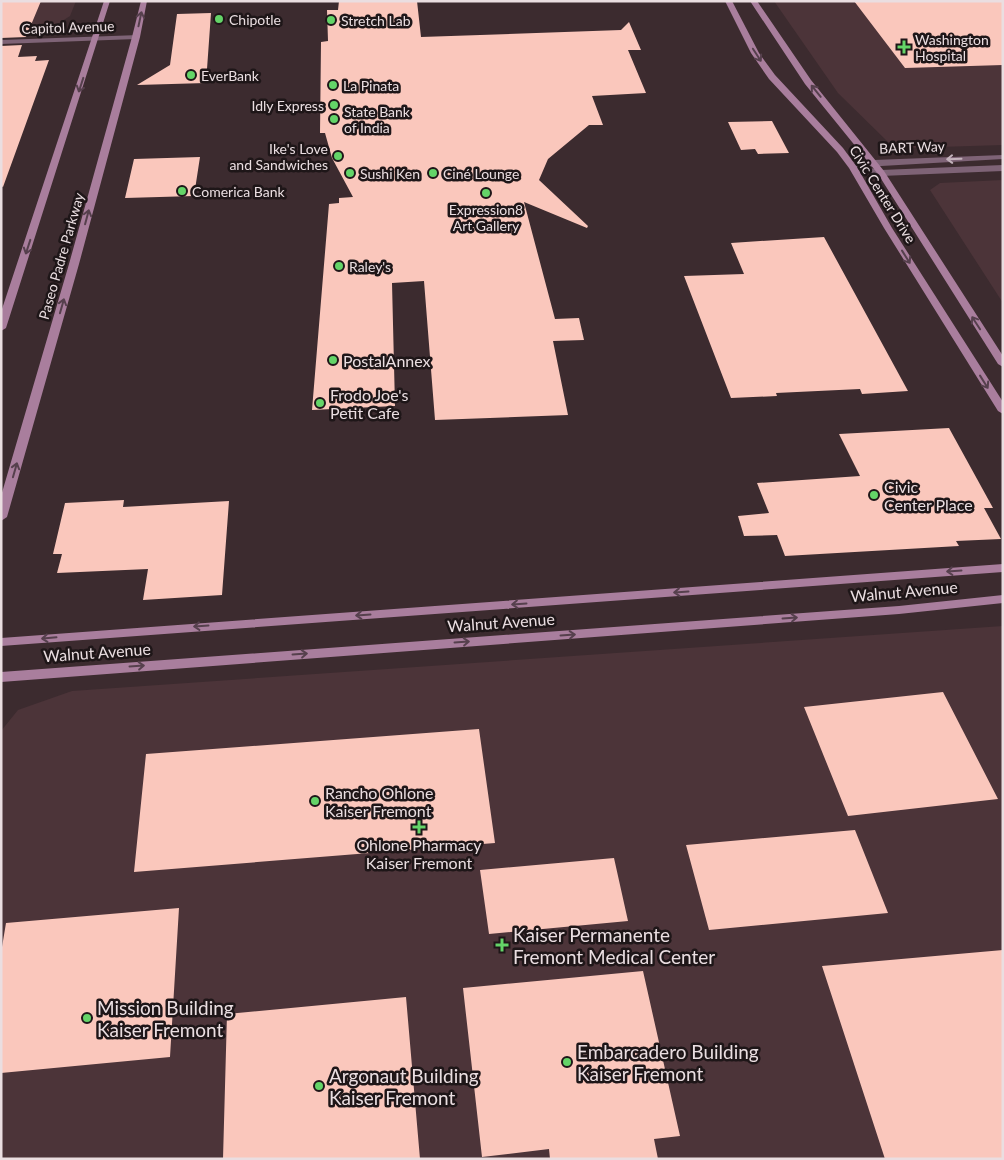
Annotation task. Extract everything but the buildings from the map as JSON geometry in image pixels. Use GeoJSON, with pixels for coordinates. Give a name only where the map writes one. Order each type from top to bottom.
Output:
{"type":"FeatureCollection","features":[{"type":"Feature","properties":{"kind":"main road","name":"Paseo Padre Parkway"},"geometry":{"type":"LineString","coordinates":[[1,328],[107,1]]}},
{"type":"Feature","properties":{"kind":"main road","name":"Paseo Padre Parkway"},"geometry":{"type":"LineString","coordinates":[[1,517],[74,264],[136,37],[144,1]]}},
{"type":"Feature","properties":{"kind":"main road","name":"Civic Center Drive"},"geometry":{"type":"LineString","coordinates":[[728,1],[754,53],[772,77],[840,150],[853,167],[893,236],[1003,411]]}},
{"type":"Feature","properties":{"kind":"main road","name":"Civic Center Drive"},"geometry":{"type":"LineString","coordinates":[[753,1],[808,82],[881,172],[1003,364]]}},
{"type":"Feature","properties":{"kind":"main road","name":"Walnut Avenue"},"geometry":{"type":"LineString","coordinates":[[1,642],[1003,568]]}},
{"type":"Feature","properties":{"kind":"main road","name":"Walnut Avenue"},"geometry":{"type":"LineString","coordinates":[[1,677],[899,610],[1003,599]]}},
{"type":"Feature","properties":{"kind":"street","name":"Capitol Avenue"},"geometry":{"type":"LineString","coordinates":[[1,42],[136,37]]}},
{"type":"Feature","properties":{"kind":"street","name":"BART Way"},"geometry":{"type":"LineString","coordinates":[[853,167],[874,162],[1003,157]]}},
{"type":"Feature","properties":{"kind":"street","name":"BART Way"},"geometry":{"type":"LineString","coordinates":[[853,167],[881,172],[1003,168]]}},
{"type":"Feature","properties":{"kind":"shaded area"},"geometry":{"type":"Polygon","coordinates":[[[1,1],[76,1],[70,16],[56,25],[36,29],[1,30],[1,1]]]}},
{"type":"Feature","properties":{"kind":"shaded area","name":"Washington Hospital"},"geometry":{"type":"Polygon","coordinates":[[[774,1],[1003,1],[1003,145],[906,148],[888,142],[838,93],[774,1]]]}},
{"type":"Feature","properties":{"kind":"shaded area"},"geometry":{"type":"Polygon","coordinates":[[[1003,180],[1003,303],[930,190],[940,183],[1003,180]]]}},
{"type":"Feature","properties":{"kind":"shaded area","name":"Kaiser Permanente Fremont Medical Center"},"geometry":{"type":"Polygon","coordinates":[[[1003,626],[1003,1159],[1,1159],[1,731],[18,710],[72,691],[1003,626]]]}},
{"type":"Feature","properties":{"kind":"place","name":"Chipotle"},"geometry":{"type":"Point","coordinates":[219,19]}},
{"type":"Feature","properties":{"kind":"place","name":"Stretch Lab"},"geometry":{"type":"Point","coordinates":[331,20]}},
{"type":"Feature","properties":{"kind":"place","name":"Washington Hospital"},"geometry":{"type":"Point","coordinates":[904,47]}},
{"type":"Feature","properties":{"kind":"place","name":"EverBank"},"geometry":{"type":"Point","coordinates":[191,75]}},
{"type":"Feature","properties":{"kind":"place","name":"La Pinata"},"geometry":{"type":"Point","coordinates":[333,85]}},
{"type":"Feature","properties":{"kind":"place","name":"Idly Express"},"geometry":{"type":"Point","coordinates":[334,105]}},
{"type":"Feature","properties":{"kind":"place","name":"State Bank of India"},"geometry":{"type":"Point","coordinates":[334,119]}},
{"type":"Feature","properties":{"kind":"place","name":"Ike's Love and Sandwiches"},"geometry":{"type":"Point","coordinates":[338,156]}},
{"type":"Feature","properties":{"kind":"place","name":"Sushi Ken"},"geometry":{"type":"Point","coordinates":[350,173]}},
{"type":"Feature","properties":{"kind":"place","name":"Ciné Lounge"},"geometry":{"type":"Point","coordinates":[433,173]}},
{"type":"Feature","properties":{"kind":"place","name":"Comerica Bank"},"geometry":{"type":"Point","coordinates":[182,191]}},
{"type":"Feature","properties":{"kind":"place","name":"Expression8 Art Gallery"},"geometry":{"type":"Point","coordinates":[486,193]}},
{"type":"Feature","properties":{"kind":"place","name":"Raley's"},"geometry":{"type":"Point","coordinates":[339,266]}},
{"type":"Feature","properties":{"kind":"place","name":"PostalAnnex"},"geometry":{"type":"Point","coordinates":[333,360]}},
{"type":"Feature","properties":{"kind":"place","name":"Frodo Joe's Petit Cafe"},"geometry":{"type":"Point","coordinates":[320,403]}},
{"type":"Feature","properties":{"kind":"place","name":"Civic Center Place"},"geometry":{"type":"Point","coordinates":[874,495]}},
{"type":"Feature","properties":{"kind":"place","name":"Rancho Ohlone Kaiser Fremont"},"geometry":{"type":"Point","coordinates":[315,801]}},
{"type":"Feature","properties":{"kind":"place","name":"Ohlone Pharmacy Kaiser Fremont"},"geometry":{"type":"Point","coordinates":[419,827]}},
{"type":"Feature","properties":{"kind":"place","name":"Kaiser Permanente Fremont Medical Center"},"geometry":{"type":"Point","coordinates":[502,945]}},
{"type":"Feature","properties":{"kind":"place","name":"Mission Building Kaiser Fremont"},"geometry":{"type":"Point","coordinates":[87,1018]}},
{"type":"Feature","properties":{"kind":"place","name":"Embarcadero Building Kaiser Fremont"},"geometry":{"type":"Point","coordinates":[567,1062]}},
{"type":"Feature","properties":{"kind":"place","name":"Argonaut Building Kaiser Fremont"},"geometry":{"type":"Point","coordinates":[319,1086]}}]}
